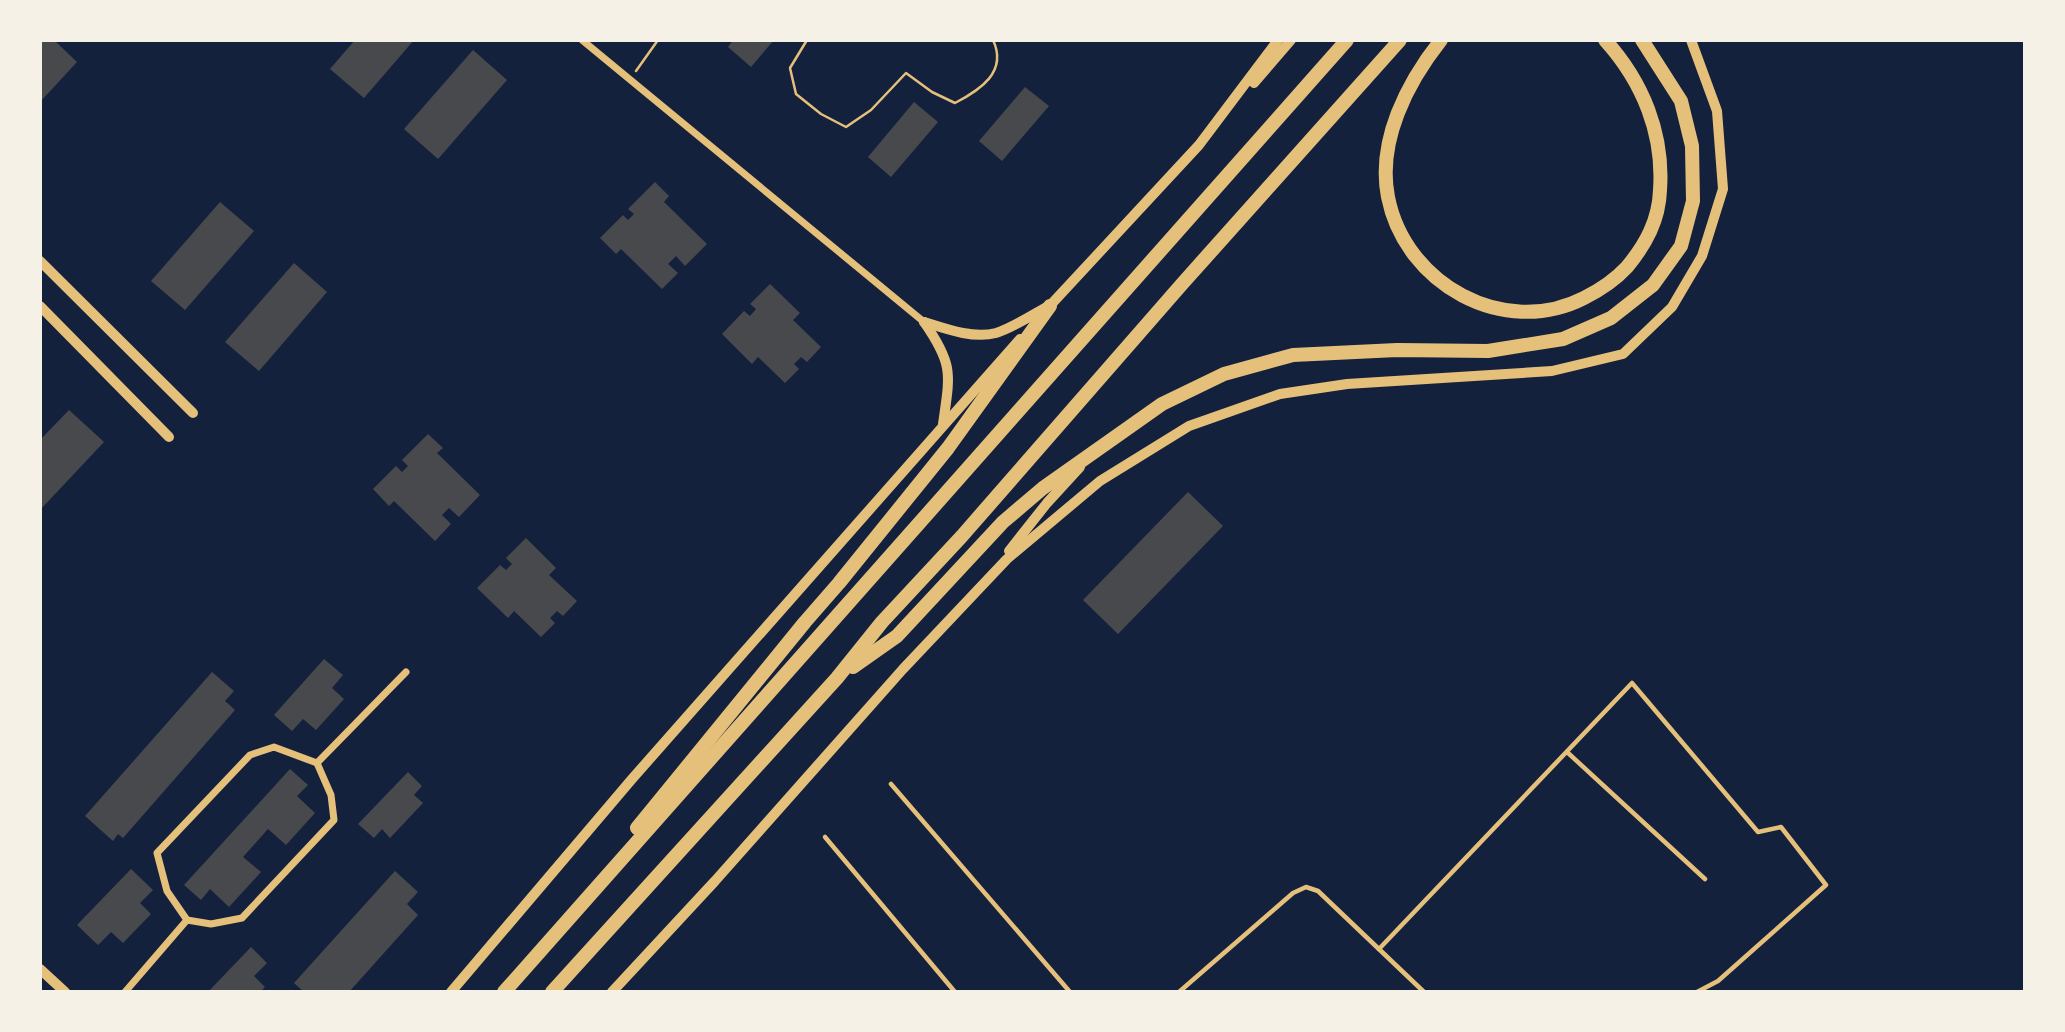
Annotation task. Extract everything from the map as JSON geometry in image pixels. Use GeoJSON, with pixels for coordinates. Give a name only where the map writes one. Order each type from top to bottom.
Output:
{"type":"FeatureCollection","features":[{"type":"Feature","properties":{"kind":"highway"},"geometry":{"type":"LineString","coordinates":[[504,992],[1348,40]]}},
{"type":"Feature","properties":{"kind":"highway"},"geometry":{"type":"LineString","coordinates":[[552,992],[837,678],[882,622],[962,536],[1400,40]]}},
{"type":"Feature","properties":{"kind":"highway"},"geometry":{"type":"LineString","coordinates":[[1441,40],[1429,55],[1399,108],[1388,147],[1388,197],[1408,248],[1425,269],[1444,285],[1463,297],[1501,310],[1545,311],[1570,305],[1592,294],[1622,272],[1639,253],[1652,231],[1660,200],[1659,145],[1651,116],[1641,92],[1616,52],[1605,40]]}},
{"type":"Feature","properties":{"kind":"highway"},"geometry":{"type":"LineString","coordinates":[[837,678],[897,636],[1003,522],[1043,488],[1162,404],[1224,374],[1293,355],[1397,350],[1488,351],[1563,339],[1611,318],[1653,285],[1681,246],[1693,201],[1692,146],[1681,101],[1643,40]]}},
{"type":"Feature","properties":{"kind":"highway"},"geometry":{"type":"LineString","coordinates":[[504,992],[948,448],[1050,306]]}},
{"type":"Feature","properties":{"kind":"main road"},"geometry":{"type":"LineString","coordinates":[[1199,145],[1278,40]]}},
{"type":"Feature","properties":{"kind":"main road"},"geometry":{"type":"LineString","coordinates":[[451,992],[632,779],[943,424],[1292,40]]}},
{"type":"Feature","properties":{"kind":"main road"},"geometry":{"type":"LineString","coordinates":[[612,992],[716,881],[903,669],[981,586],[1007,559],[1100,481],[1189,426],[1280,394],[1347,384],[1552,371],[1623,354],[1672,307],[1702,256],[1723,189],[1717,111],[1691,40]]}},
{"type":"Feature","properties":{"kind":"main road"},"geometry":{"type":"LineString","coordinates":[[924,322],[952,331],[996,333],[1050,306]]}},
{"type":"Feature","properties":{"kind":"main road"},"geometry":{"type":"LineString","coordinates":[[924,322],[940,345],[947,363],[949,382],[943,424]]}},
{"type":"Feature","properties":{"kind":"main road"},"geometry":{"type":"LineString","coordinates":[[981,586],[1047,503],[1096,450]]}},
{"type":"Feature","properties":{"kind":"street"},"geometry":{"type":"LineString","coordinates":[[582,40],[924,322]]}},
{"type":"Feature","properties":{"kind":"street"},"geometry":{"type":"LineString","coordinates":[[40,261],[193,412]]}},
{"type":"Feature","properties":{"kind":"street"},"geometry":{"type":"LineString","coordinates":[[40,306],[169,438]]}},
{"type":"Feature","properties":{"kind":"street"},"geometry":{"type":"LineString","coordinates":[[317,763],[406,672]]}},
{"type":"Feature","properties":{"kind":"street"},"geometry":{"type":"LineString","coordinates":[[274,747],[317,763],[331,795],[334,820],[242,918],[211,924],[187,920],[167,891],[158,853],[250,755],[274,747]]}},
{"type":"Feature","properties":{"kind":"street"},"geometry":{"type":"LineString","coordinates":[[125,992],[187,920]]}},
{"type":"Feature","properties":{"kind":"street"},"geometry":{"type":"LineString","coordinates":[[40,969],[65,992]]}},
{"type":"Feature","properties":{"kind":"lane"},"geometry":{"type":"LineString","coordinates":[[1379,949],[1632,683],[1758,832],[1781,827],[1826,885],[1718,981],[1697,992]]}},
{"type":"Feature","properties":{"kind":"lane"},"geometry":{"type":"LineString","coordinates":[[1567,752],[1705,879]]}},
{"type":"Feature","properties":{"kind":"lane"},"geometry":{"type":"LineString","coordinates":[[891,785],[1070,992]]}},
{"type":"Feature","properties":{"kind":"lane"},"geometry":{"type":"LineString","coordinates":[[825,837],[955,992]]}},
{"type":"Feature","properties":{"kind":"lane"},"geometry":{"type":"LineString","coordinates":[[1179,992],[1293,893],[1306,887],[1318,891],[1424,992]]}},
{"type":"Feature","properties":{"kind":"path"},"geometry":{"type":"LineString","coordinates":[[630,80],[659,40]]}},
{"type":"Feature","properties":{"kind":"path"},"geometry":{"type":"LineString","coordinates":[[807,40],[790,68],[796,94],[821,114],[846,127],[871,110],[905,73],[932,92],[955,103],[978,92],[996,71],[997,48],[993,40]]}},
{"type":"Feature","properties":{"kind":"building"},"geometry":{"type":"Polygon","coordinates":[[[40,40],[54,40],[77,62],[40,102],[40,40]]]}},
{"type":"Feature","properties":{"kind":"building"},"geometry":{"type":"Polygon","coordinates":[[[355,40],[414,40],[364,98],[330,69],[355,40]]]}},
{"type":"Feature","properties":{"kind":"building"},"geometry":{"type":"Polygon","coordinates":[[[733,40],[774,40],[751,67],[728,47],[733,40]]]}},
{"type":"Feature","properties":{"kind":"building"},"geometry":{"type":"Polygon","coordinates":[[[473,50],[507,80],[438,159],[404,129],[473,50]]]}},
{"type":"Feature","properties":{"kind":"building"},"geometry":{"type":"Polygon","coordinates":[[[1025,87],[1049,106],[1002,161],[979,141],[1025,87]]]}},
{"type":"Feature","properties":{"kind":"building"},"geometry":{"type":"Polygon","coordinates":[[[914,102],[938,122],[891,177],[868,157],[914,102]]]}},
{"type":"Feature","properties":{"kind":"building"},"geometry":{"type":"Polygon","coordinates":[[[655,182],[669,196],[664,202],[707,244],[685,266],[676,256],[668,264],[678,273],[662,289],[621,249],[616,254],[600,238],[623,215],[628,220],[634,214],[628,209],[655,182]]]}},
{"type":"Feature","properties":{"kind":"building"},"geometry":{"type":"Polygon","coordinates":[[[220,202],[254,231],[185,310],[151,281],[220,202]]]}},
{"type":"Feature","properties":{"kind":"building"},"geometry":{"type":"Polygon","coordinates":[[[294,263],[327,292],[259,371],[225,342],[294,263]]]}},
{"type":"Feature","properties":{"kind":"building"},"geometry":{"type":"Polygon","coordinates":[[[770,284],[800,313],[793,320],[821,347],[807,362],[801,357],[794,364],[799,369],[785,383],[758,357],[752,364],[722,334],[744,311],[750,316],[756,309],[750,304],[770,284]]]}},
{"type":"Feature","properties":{"kind":"building"},"geometry":{"type":"Polygon","coordinates":[[[69,410],[104,442],[40,510],[40,440],[69,410]]]}},
{"type":"Feature","properties":{"kind":"building"},"geometry":{"type":"Polygon","coordinates":[[[428,434],[443,448],[437,453],[480,495],[459,517],[449,508],[442,515],[451,524],[435,541],[394,501],[389,506],[373,489],[396,466],[402,472],[408,466],[402,460],[428,434]]]}},
{"type":"Feature","properties":{"kind":"building"},"geometry":{"type":"Polygon","coordinates":[[[1188,492],[1223,526],[1118,634],[1083,600],[1188,492]]]}},
{"type":"Feature","properties":{"kind":"building"},"geometry":{"type":"Polygon","coordinates":[[[526,538],[556,568],[549,575],[577,601],[563,616],[557,611],[550,618],[555,623],[541,637],[514,611],[508,618],[477,588],[500,565],[506,570],[512,564],[506,558],[526,538]]]}},
{"type":"Feature","properties":{"kind":"building"},"geometry":{"type":"Polygon","coordinates":[[[324,659],[343,675],[332,688],[344,699],[316,730],[303,719],[292,731],[274,715],[324,659]]]}},
{"type":"Feature","properties":{"kind":"building"},"geometry":{"type":"Polygon","coordinates":[[[212,672],[234,691],[225,701],[235,710],[123,838],[118,834],[113,841],[85,816],[212,672]]]}},
{"type":"Feature","properties":{"kind":"building"},"geometry":{"type":"Polygon","coordinates":[[[290,769],[308,785],[297,796],[315,813],[286,845],[268,829],[243,857],[261,872],[229,907],[210,889],[201,900],[184,885],[290,769]]]}},
{"type":"Feature","properties":{"kind":"building"},"geometry":{"type":"Polygon","coordinates":[[[408,772],[422,786],[414,795],[423,803],[390,838],[382,829],[374,838],[358,824],[408,772]]]}},
{"type":"Feature","properties":{"kind":"building"},"geometry":{"type":"Polygon","coordinates":[[[131,869],[153,890],[140,903],[151,914],[123,943],[111,932],[98,945],[77,925],[131,869]]]}},
{"type":"Feature","properties":{"kind":"building"},"geometry":{"type":"Polygon","coordinates":[[[395,871],[418,892],[407,904],[418,915],[349,992],[304,992],[294,983],[395,871]]]}},
{"type":"Feature","properties":{"kind":"building"},"geometry":{"type":"Polygon","coordinates":[[[251,947],[267,963],[254,976],[265,987],[260,992],[208,992],[251,947]]]}}]}
